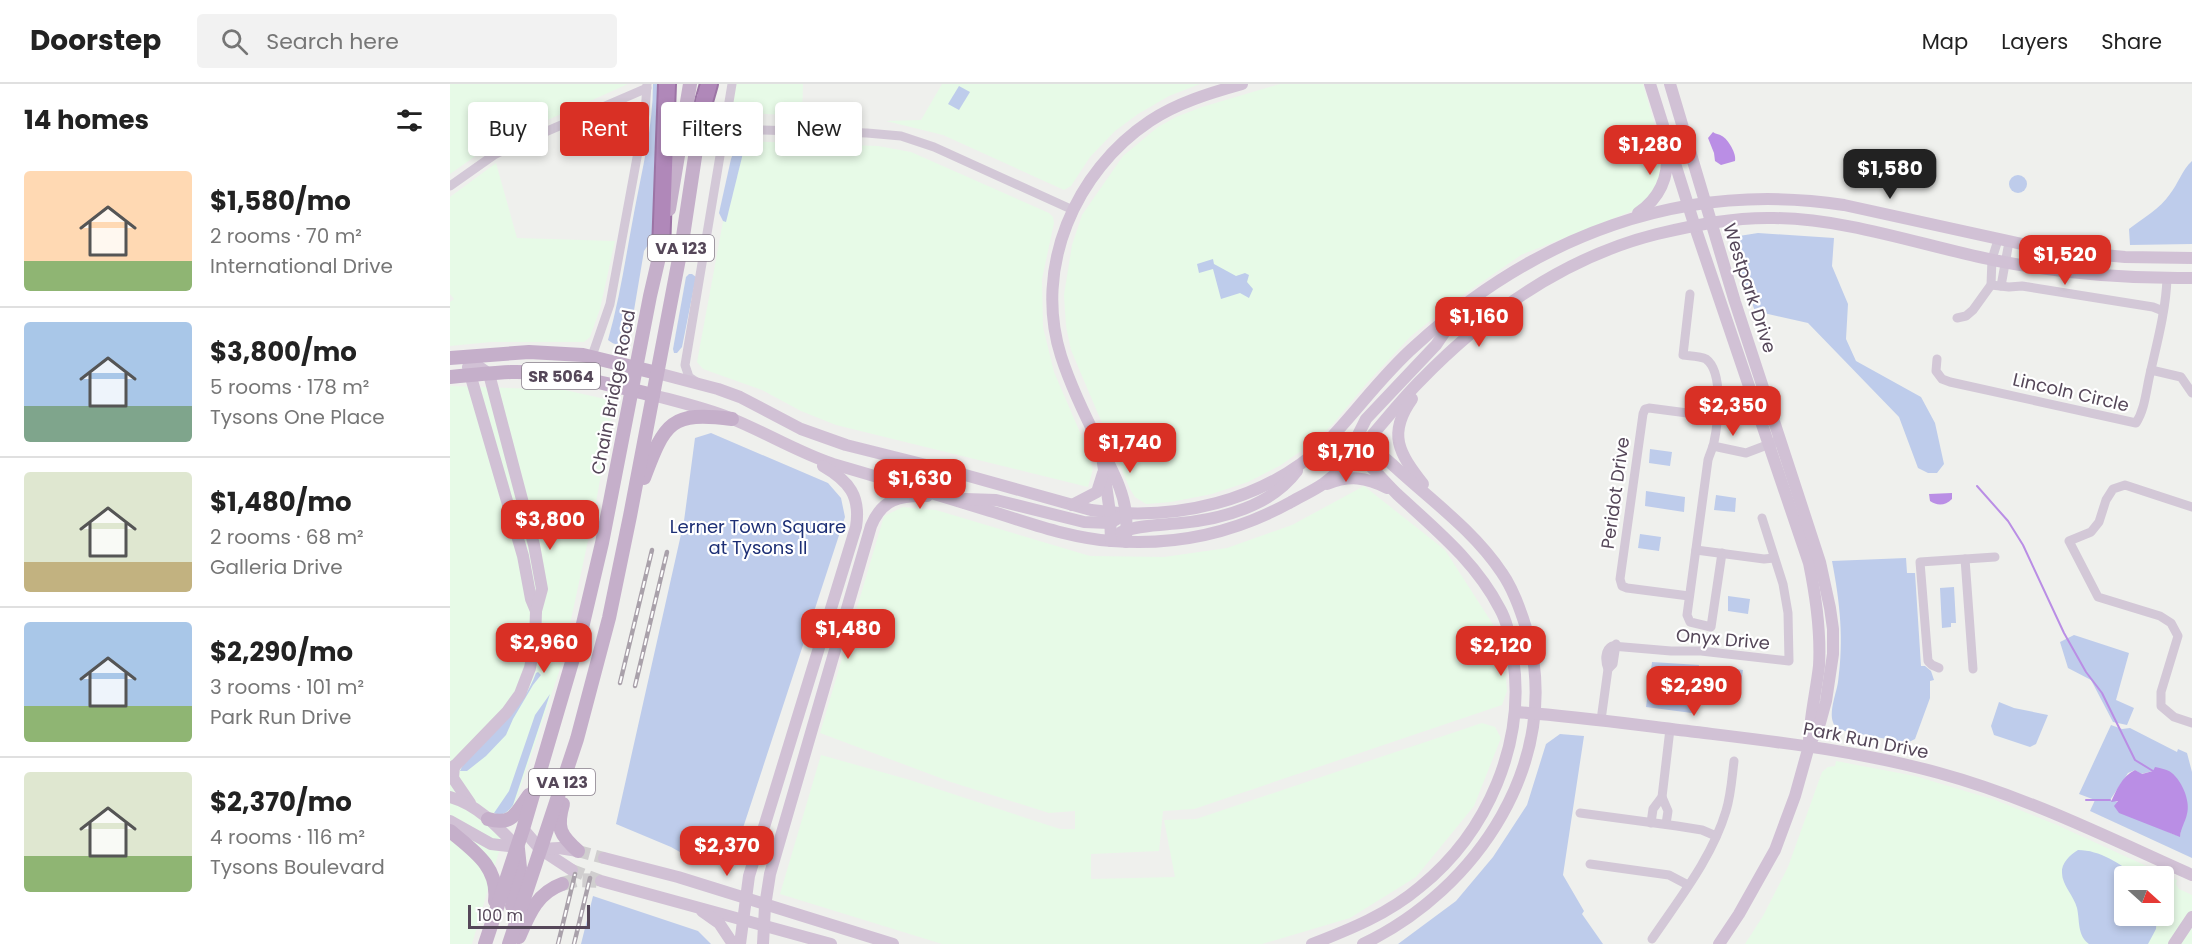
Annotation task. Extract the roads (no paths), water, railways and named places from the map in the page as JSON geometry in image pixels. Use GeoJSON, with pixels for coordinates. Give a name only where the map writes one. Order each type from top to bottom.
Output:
{"type":"FeatureCollection","features":[{"type":"Feature","properties":{"kind":"highway"},"geometry":{"type":"LineString","coordinates":[[661,249],[667,84]]}},
{"type":"Feature","properties":{"kind":"highway"},"geometry":{"type":"LineString","coordinates":[[704,102],[708,84]]}},
{"type":"Feature","properties":{"kind":"main road","name":"Chain Bridge Road"},"geometry":{"type":"LineString","coordinates":[[485,944],[507,875],[519,854],[523,829],[582,628],[606,522],[661,249],[690,84]]}},
{"type":"Feature","properties":{"kind":"main road","name":"VA 123"},"geometry":{"type":"LineString","coordinates":[[509,944],[536,845],[548,826],[577,739],[609,618],[682,243],[695,156]]}},
{"type":"Feature","properties":{"kind":"main road","name":"SR 5064"},"geometry":{"type":"LineString","coordinates":[[450,358],[529,352],[592,356],[657,373]]}},
{"type":"Feature","properties":{"kind":"main road","name":"SR 5064"},"geometry":{"type":"LineString","coordinates":[[450,377],[511,372],[546,374],[653,395]]}},
{"type":"Feature","properties":{"kind":"main road"},"geometry":{"type":"LineString","coordinates":[[630,516],[651,460],[665,431],[689,417],[732,419]]}},
{"type":"Feature","properties":{"kind":"main road"},"geometry":{"type":"LineString","coordinates":[[577,739],[559,822],[561,833],[578,851]]}},
{"type":"Feature","properties":{"kind":"main road"},"geometry":{"type":"LineString","coordinates":[[488,819],[500,822],[518,813],[537,783]]}},
{"type":"Feature","properties":{"kind":"main road"},"geometry":{"type":"LineString","coordinates":[[450,831],[484,862],[493,875],[496,886],[491,924]]}},
{"type":"Feature","properties":{"kind":"main road"},"geometry":{"type":"LineString","coordinates":[[500,944],[517,890],[519,854],[536,845]]}},
{"type":"Feature","properties":{"kind":"main road"},"geometry":{"type":"LineString","coordinates":[[516,944],[538,900],[545,893],[562,884]]}},
{"type":"Feature","properties":{"kind":"street"},"geometry":{"type":"LineString","coordinates":[[729,102],[732,84]]}},
{"type":"Feature","properties":{"kind":"street"},"geometry":{"type":"LineString","coordinates":[[1126,536],[1126,514],[1113,470],[1060,354],[1053,302],[1056,265],[1064,231],[1072,210],[1094,174],[1134,133],[1151,120],[1179,106],[1242,84]]}},
{"type":"Feature","properties":{"kind":"street","name":"Westpark Drive"},"geometry":{"type":"LineString","coordinates":[[1650,84],[1695,227],[1820,562],[1833,629],[1833,654],[1821,723],[1809,746],[1795,796],[1775,849],[1739,914],[1719,944]]}},
{"type":"Feature","properties":{"kind":"street","name":"Westpark Drive"},"geometry":{"type":"LineString","coordinates":[[1670,84],[1774,442]]}},
{"type":"Feature","properties":{"kind":"street"},"geometry":{"type":"LineString","coordinates":[[450,186],[494,155],[647,86],[645,114],[610,304],[592,356]]}},
{"type":"Feature","properties":{"kind":"street"},"geometry":{"type":"LineString","coordinates":[[763,130],[901,136],[934,147],[1072,210]]}},
{"type":"Feature","properties":{"kind":"street"},"geometry":{"type":"LineString","coordinates":[[1632,218],[1651,202],[1663,186],[1668,168],[1666,135]]}},
{"type":"Feature","properties":{"kind":"street"},"geometry":{"type":"LineString","coordinates":[[699,384],[689,377],[685,365],[720,156]]}},
{"type":"Feature","properties":{"kind":"street"},"geometry":{"type":"LineString","coordinates":[[954,500],[996,500],[1084,522],[1126,514],[1169,512],[1214,504],[1263,486],[1304,462],[1326,443],[1410,351],[1491,284],[1539,256],[1587,234],[1632,218],[1688,204],[1767,198],[1827,202],[2003,241],[2074,253],[2134,258],[2192,258]]}},
{"type":"Feature","properties":{"kind":"street"},"geometry":{"type":"LineString","coordinates":[[1312,944],[1359,926],[1394,907],[1422,886],[1449,860],[1484,812],[1507,754],[1515,712],[1516,678],[1512,650],[1501,610],[1474,568],[1356,451],[1354,442],[1442,361],[1513,301],[1572,265],[1633,241],[1710,223],[1757,218],[1822,221],[1875,231],[1992,260],[2090,275],[2192,278]]}},
{"type":"Feature","properties":{"kind":"street"},"geometry":{"type":"LineString","coordinates":[[1996,285],[1992,260],[2003,241]]}},
{"type":"Feature","properties":{"kind":"street"},"geometry":{"type":"LineString","coordinates":[[1957,318],[1966,316],[1996,285],[2006,262],[2003,241]]}},
{"type":"Feature","properties":{"kind":"street","name":"Lincoln Circle"},"geometry":{"type":"LineString","coordinates":[[1937,359],[1936,371],[1942,379],[1950,382],[2136,423],[2141,416],[2151,370],[2167,278]]}},
{"type":"Feature","properties":{"kind":"street"},"geometry":{"type":"LineString","coordinates":[[1996,285],[2022,286],[2153,307],[2163,311]]}},
{"type":"Feature","properties":{"kind":"street"},"geometry":{"type":"LineString","coordinates":[[1690,294],[1683,355],[1704,358],[1711,366],[1718,390],[1718,417],[1708,460],[1689,596],[1687,615],[1690,622],[1711,627],[1722,553]]}},
{"type":"Feature","properties":{"kind":"street"},"geometry":{"type":"LineString","coordinates":[[1362,436],[1366,419],[1436,345],[1461,309]]}},
{"type":"Feature","properties":{"kind":"street"},"geometry":{"type":"LineString","coordinates":[[465,357],[489,374],[520,491],[542,589],[536,611],[535,641],[530,668],[520,694],[507,712],[452,769],[453,778],[473,806],[488,819],[519,854]]}},
{"type":"Feature","properties":{"kind":"street"},"geometry":{"type":"LineString","coordinates":[[465,357],[523,556],[531,599],[536,611]]}},
{"type":"Feature","properties":{"kind":"street"},"geometry":{"type":"LineString","coordinates":[[1442,361],[1401,416],[1398,425],[1400,448],[1410,468],[1442,509]]}},
{"type":"Feature","properties":{"kind":"street"},"geometry":{"type":"LineString","coordinates":[[2151,370],[2181,377],[2192,393]]}},
{"type":"Feature","properties":{"kind":"street"},"geometry":{"type":"LineString","coordinates":[[657,373],[740,397],[801,429],[846,445],[1072,505],[1110,518]]}},
{"type":"Feature","properties":{"kind":"street"},"geometry":{"type":"LineString","coordinates":[[653,395],[732,419],[804,454],[846,482],[854,497],[858,515],[754,857],[745,899],[740,944]]}},
{"type":"Feature","properties":{"kind":"street","name":"Peridot Drive"},"geometry":{"type":"LineString","coordinates":[[1689,596],[1627,588],[1622,586],[1620,579],[1643,414],[1645,409],[1649,408],[1718,417]]}},
{"type":"Feature","properties":{"kind":"street"},"geometry":{"type":"LineString","coordinates":[[1348,419],[1362,436],[1480,543],[1511,589],[1531,646],[1535,681],[1534,713],[1519,776],[1490,837],[1455,879],[1429,903],[1410,919],[1363,944]]}},
{"type":"Feature","properties":{"kind":"street"},"geometry":{"type":"LineString","coordinates":[[1713,446],[1746,453],[1774,442]]}},
{"type":"Feature","properties":{"kind":"street"},"geometry":{"type":"LineString","coordinates":[[1101,447],[1111,541]]}},
{"type":"Feature","properties":{"kind":"street"},"geometry":{"type":"LineString","coordinates":[[1315,490],[1356,451]]}},
{"type":"Feature","properties":{"kind":"street"},"geometry":{"type":"LineString","coordinates":[[804,454],[1070,535],[1111,541],[1146,526],[1203,521],[1238,512],[1275,494],[1293,477],[1304,462]]}},
{"type":"Feature","properties":{"kind":"street"},"geometry":{"type":"LineString","coordinates":[[1072,505],[1096,492],[1101,484],[1104,469]]}},
{"type":"Feature","properties":{"kind":"street"},"geometry":{"type":"LineString","coordinates":[[1126,536],[1171,541],[1219,532],[1241,526],[1341,479],[1356,477],[1379,483],[1404,500]]}},
{"type":"Feature","properties":{"kind":"street"},"geometry":{"type":"LineString","coordinates":[[2192,507],[2125,485],[2113,489],[2106,500],[2099,522],[2091,532],[2069,541],[2098,597],[2160,616],[2171,622],[2178,636],[2161,692],[2161,706],[2174,717],[2192,723]]}},
{"type":"Feature","properties":{"kind":"street"},"geometry":{"type":"LineString","coordinates":[[763,944],[765,906],[773,864],[876,514],[883,507],[902,497],[941,496]]}},
{"type":"Feature","properties":{"kind":"street","name":"Onyx Drive"},"geometry":{"type":"LineString","coordinates":[[1601,720],[1608,669],[1607,652],[1609,647],[1616,644],[1789,661],[1788,613],[1783,584],[1762,518]]}},
{"type":"Feature","properties":{"kind":"street"},"geometry":{"type":"LineString","coordinates":[[1696,550],[1764,559],[1774,558]]}},
{"type":"Feature","properties":{"kind":"street"},"geometry":{"type":"LineString","coordinates":[[1939,668],[1928,661],[1920,562],[1995,557]]}},
{"type":"Feature","properties":{"kind":"street"},"geometry":{"type":"LineString","coordinates":[[1965,559],[1973,669]]}},
{"type":"Feature","properties":{"kind":"street","name":"Park Run Drive"},"geometry":{"type":"LineString","coordinates":[[1515,712],[1601,720],[1809,746],[1899,762],[1980,785],[2056,814],[2192,875]]}},
{"type":"Feature","properties":{"kind":"street"},"geometry":{"type":"LineString","coordinates":[[1666,824],[1668,811],[1662,797],[1670,729]]}},
{"type":"Feature","properties":{"kind":"street"},"geometry":{"type":"LineString","coordinates":[[1652,939],[1688,885],[1716,836],[1727,808],[1734,761]]}},
{"type":"Feature","properties":{"kind":"street"},"geometry":{"type":"LineString","coordinates":[[450,797],[473,806]]}},
{"type":"Feature","properties":{"kind":"street"},"geometry":{"type":"LineString","coordinates":[[1651,823],[1653,809],[1662,797]]}},
{"type":"Feature","properties":{"kind":"street"},"geometry":{"type":"LineString","coordinates":[[1580,813],[1702,830],[1716,836]]}},
{"type":"Feature","properties":{"kind":"street"},"geometry":{"type":"LineString","coordinates":[[450,821],[491,844],[519,854]]}},
{"type":"Feature","properties":{"kind":"street"},"geometry":{"type":"LineString","coordinates":[[523,829],[536,845],[572,870]]}},
{"type":"Feature","properties":{"kind":"street"},"geometry":{"type":"LineString","coordinates":[[536,845],[578,851]]}},
{"type":"Feature","properties":{"kind":"street"},"geometry":{"type":"LineString","coordinates":[[604,858],[678,877],[765,906],[893,944]]}},
{"type":"Feature","properties":{"kind":"street"},"geometry":{"type":"LineString","coordinates":[[1590,864],[1669,875],[1688,885]]}},
{"type":"Feature","properties":{"kind":"street"},"geometry":{"type":"LineString","coordinates":[[601,881],[831,944]]}},
{"type":"Feature","properties":{"kind":"street"},"geometry":{"type":"LineString","coordinates":[[694,905],[718,923],[733,944]]}},
{"type":"Feature","properties":{"kind":"street"},"geometry":{"type":"LineString","coordinates":[[2174,944],[2192,917]]}},
{"type":"Feature","properties":{"kind":"waterway"},"geometry":{"type":"LineString","coordinates":[[1977,486],[2008,521],[2023,545],[2064,633],[2086,672],[2102,693],[2135,760],[2153,771]]}},
{"type":"Feature","properties":{"kind":"waterway"},"geometry":{"type":"LineString","coordinates":[[2086,800],[2110,800]]}},
{"type":"Feature","properties":{"kind":"tunnel"},"geometry":{"type":"LineString","coordinates":[[578,851],[604,858]]}},
{"type":"Feature","properties":{"kind":"tunnel"},"geometry":{"type":"LineString","coordinates":[[572,870],[601,881]]}},
{"type":"Feature","properties":{"kind":"tunnel"},"geometry":{"type":"LineString","coordinates":[[562,884],[576,880],[601,881]]}},
{"type":"Feature","properties":{"kind":"railway"},"geometry":{"type":"LineString","coordinates":[[620,683],[652,550]]}},
{"type":"Feature","properties":{"kind":"railway"},"geometry":{"type":"LineString","coordinates":[[635,686],[667,552]]}},
{"type":"Feature","properties":{"kind":"railway"},"geometry":{"type":"LineString","coordinates":[[558,944],[575,874]]}},
{"type":"Feature","properties":{"kind":"railway"},"geometry":{"type":"LineString","coordinates":[[574,944],[590,878]]}},
{"type":"Feature","properties":{"kind":"park label","name":"Lerner Town Square at Tysons II"},"geometry":{"type":"Point","coordinates":[758,536]}}]}
